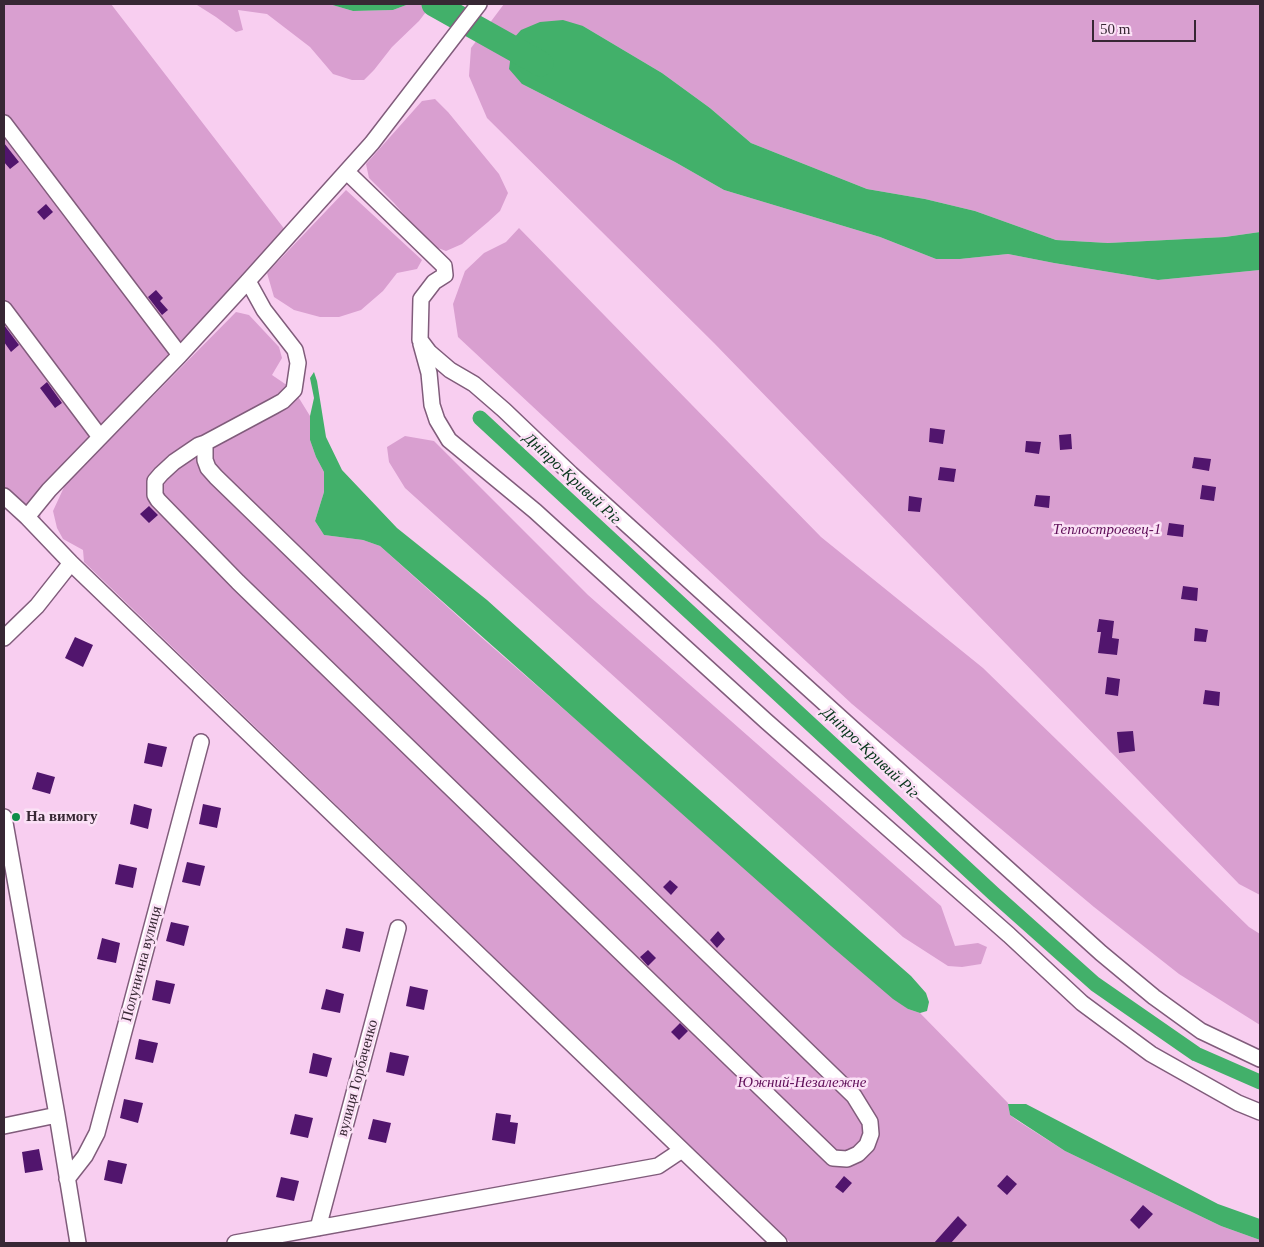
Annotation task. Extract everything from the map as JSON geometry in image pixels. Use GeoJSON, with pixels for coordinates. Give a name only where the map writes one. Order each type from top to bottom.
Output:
{"type":"FeatureCollection","features":[{"type":"Feature","properties":{"kind":"street"},"geometry":{"type":"LineString","coordinates":[[27,517],[100,437],[180,355],[372,144],[479,4]]}},
{"type":"Feature","properties":{"kind":"street"},"geometry":{"type":"LineString","coordinates":[[4,123],[180,355]]}},
{"type":"Feature","properties":{"kind":"street"},"geometry":{"type":"LineString","coordinates":[[347,172],[444,266],[445,275],[434,282],[421,299],[420,340],[429,373],[432,405],[437,420],[450,440],[535,511],[766,721],[1009,934],[1082,1003],[1151,1054],[1238,1103],[1260,1112]]}},
{"type":"Feature","properties":{"kind":"street"},"geometry":{"type":"LineString","coordinates":[[205,443],[205,460],[208,468],[216,477],[854,1096],[870,1122],[872,1134],[867,1145],[858,1154],[847,1159],[834,1158],[252,596],[158,500],[155,495],[155,481],[174,462],[205,443],[283,401],[294,390],[298,363],[295,350],[264,310],[248,281]]}},
{"type":"Feature","properties":{"kind":"street"},"geometry":{"type":"LineString","coordinates":[[4,309],[100,437]]}},
{"type":"Feature","properties":{"kind":"street"},"geometry":{"type":"LineString","coordinates":[[420,340],[429,352],[450,370],[474,384],[504,410],[593,494],[1101,953],[1154,997],[1201,1031],[1260,1059]]}},
{"type":"Feature","properties":{"kind":"street"},"geometry":{"type":"LineString","coordinates":[[4,496],[71,563],[778,1243]]}},
{"type":"Feature","properties":{"kind":"street"},"geometry":{"type":"LineString","coordinates":[[4,638],[37,606],[71,563]]}},
{"type":"Feature","properties":{"kind":"street","name":"Полунична вулиця"},"geometry":{"type":"LineString","coordinates":[[67,1179],[85,1156],[97,1133],[201,742]]}},
{"type":"Feature","properties":{"kind":"street"},"geometry":{"type":"LineString","coordinates":[[4,817],[7,846],[57,1115],[78,1243]]}},
{"type":"Feature","properties":{"kind":"street","name":"вулиця Горбаченко"},"geometry":{"type":"LineString","coordinates":[[318,1228],[398,928]]}},
{"type":"Feature","properties":{"kind":"street"},"geometry":{"type":"LineString","coordinates":[[4,1126],[57,1115]]}},
{"type":"Feature","properties":{"kind":"street"},"geometry":{"type":"LineString","coordinates":[[235,1243],[658,1166],[682,1150]]}},
{"type":"Feature","properties":{"kind":"green space"},"geometry":{"type":"Polygon","coordinates":[[[4,4],[111,4],[289,235],[40,510],[41,524],[4,496],[4,4]]]}},
{"type":"Feature","properties":{"kind":"green space"},"geometry":{"type":"Polygon","coordinates":[[[190,4],[329,4],[353,11],[393,10],[409,4],[432,4],[419,21],[392,47],[364,80],[352,80],[333,74],[310,47],[267,14],[238,10],[243,30],[236,32],[197,5],[190,4]]]}},
{"type":"Feature","properties":{"kind":"green space","name":"Теплостроевец-1"},"geometry":{"type":"Polygon","coordinates":[[[504,4],[1260,4],[1260,232],[1225,237],[1108,243],[1056,240],[975,211],[925,199],[867,189],[751,143],[710,108],[662,73],[583,26],[522,84],[675,162],[724,190],[880,237],[936,259],[960,259],[1008,254],[1158,280],[1260,270],[1260,895],[1239,884],[714,343],[487,118],[469,76],[471,48],[504,4]]]}},
{"type":"Feature","properties":{"kind":"green space"},"geometry":{"type":"Polygon","coordinates":[[[435,99],[499,174],[508,193],[500,211],[462,244],[446,251],[430,245],[394,203],[369,178],[366,164],[422,101],[435,99]]]}},
{"type":"Feature","properties":{"kind":"green space"},"geometry":{"type":"Polygon","coordinates":[[[346,190],[422,260],[417,269],[397,273],[383,291],[361,310],[339,317],[320,317],[294,310],[274,297],[267,273],[346,190]]]}},
{"type":"Feature","properties":{"kind":"green space"},"geometry":{"type":"Polygon","coordinates":[[[519,228],[821,537],[983,668],[1249,927],[1260,934],[1260,1025],[1179,974],[1094,907],[852,704],[458,337],[453,304],[465,271],[484,253],[506,242],[519,228]]]}},
{"type":"Feature","properties":{"kind":"green space","name":"Южний-Незалежне"},"geometry":{"type":"Polygon","coordinates":[[[236,312],[249,315],[279,347],[282,358],[272,375],[294,390],[310,416],[310,440],[324,472],[324,492],[315,521],[324,535],[363,540],[380,546],[481,637],[908,1009],[920,1013],[1008,1103],[1010,1115],[1065,1151],[1221,1226],[1260,1240],[1260,1243],[791,1243],[84,562],[83,550],[63,539],[57,528],[53,511],[65,485],[236,312]]]}},
{"type":"Feature","properties":{"kind":"green space"},"geometry":{"type":"Polygon","coordinates":[[[405,436],[434,441],[588,595],[941,906],[955,946],[978,943],[987,947],[981,964],[962,967],[948,966],[903,937],[405,488],[389,462],[387,447],[405,436]]]}},
{"type":"Feature","properties":{"kind":"shaded area"},"geometry":{"type":"Polygon","coordinates":[[[329,4],[409,4],[393,10],[353,11],[329,4]]]}},
{"type":"Feature","properties":{"kind":"shaded area"},"geometry":{"type":"Polygon","coordinates":[[[563,20],[583,26],[662,73],[710,108],[751,143],[867,189],[925,199],[975,211],[1056,240],[1108,243],[1225,237],[1260,232],[1260,270],[1158,280],[1008,254],[960,259],[936,259],[880,237],[724,190],[675,162],[522,84],[509,69],[513,39],[521,30],[540,22],[563,20]]]}},
{"type":"Feature","properties":{"kind":"shaded area"},"geometry":{"type":"Polygon","coordinates":[[[314,372],[326,437],[342,470],[397,528],[487,600],[640,738],[911,976],[926,993],[929,1002],[927,1011],[920,1013],[908,1009],[893,999],[380,546],[363,540],[324,535],[315,521],[324,492],[324,472],[310,440],[310,416],[314,398],[310,378],[314,372]]]}},
{"type":"Feature","properties":{"kind":"shaded area"},"geometry":{"type":"Polygon","coordinates":[[[1008,1104],[1026,1104],[1218,1204],[1260,1219],[1260,1240],[1221,1226],[1065,1151],[1010,1115],[1008,1104]]]}},
{"type":"Feature","properties":{"kind":"building"},"geometry":{"type":"Polygon","coordinates":[[[4,143],[19,162],[10,169],[4,162],[4,143]]]}},
{"type":"Feature","properties":{"kind":"building"},"geometry":{"type":"Polygon","coordinates":[[[46,204],[53,212],[44,220],[37,212],[46,204]]]}},
{"type":"Feature","properties":{"kind":"building"},"geometry":{"type":"Polygon","coordinates":[[[156,290],[163,298],[160,301],[168,310],[162,315],[148,297],[156,290]]]}},
{"type":"Feature","properties":{"kind":"building"},"geometry":{"type":"Polygon","coordinates":[[[4,325],[19,345],[11,352],[4,342],[4,325]]]}},
{"type":"Feature","properties":{"kind":"building"},"geometry":{"type":"Polygon","coordinates":[[[47,382],[62,403],[55,408],[40,388],[47,382]]]}},
{"type":"Feature","properties":{"kind":"building"},"geometry":{"type":"Polygon","coordinates":[[[930,428],[945,430],[943,444],[929,442],[930,428]]]}},
{"type":"Feature","properties":{"kind":"building"},"geometry":{"type":"Polygon","coordinates":[[[1071,434],[1072,449],[1060,450],[1059,435],[1071,434]]]}},
{"type":"Feature","properties":{"kind":"building"},"geometry":{"type":"Polygon","coordinates":[[[1026,441],[1041,442],[1039,454],[1025,452],[1026,441]]]}},
{"type":"Feature","properties":{"kind":"building"},"geometry":{"type":"Polygon","coordinates":[[[1194,457],[1211,459],[1209,471],[1192,468],[1194,457]]]}},
{"type":"Feature","properties":{"kind":"building"},"geometry":{"type":"Polygon","coordinates":[[[940,467],[956,469],[954,482],[938,480],[940,467]]]}},
{"type":"Feature","properties":{"kind":"building"},"geometry":{"type":"Polygon","coordinates":[[[1202,485],[1216,487],[1214,501],[1200,499],[1202,485]]]}},
{"type":"Feature","properties":{"kind":"building"},"geometry":{"type":"Polygon","coordinates":[[[1036,495],[1050,496],[1049,508],[1034,506],[1036,495]]]}},
{"type":"Feature","properties":{"kind":"building"},"geometry":{"type":"Polygon","coordinates":[[[909,496],[922,498],[920,512],[908,511],[909,496]]]}},
{"type":"Feature","properties":{"kind":"building"},"geometry":{"type":"Polygon","coordinates":[[[149,506],[158,515],[149,523],[140,514],[149,506]]]}},
{"type":"Feature","properties":{"kind":"building"},"geometry":{"type":"Polygon","coordinates":[[[1169,523],[1184,525],[1183,537],[1167,535],[1169,523]]]}},
{"type":"Feature","properties":{"kind":"building"},"geometry":{"type":"Polygon","coordinates":[[[1183,586],[1198,588],[1197,601],[1181,599],[1183,586]]]}},
{"type":"Feature","properties":{"kind":"building"},"geometry":{"type":"Polygon","coordinates":[[[1099,619],[1114,621],[1112,638],[1119,639],[1117,655],[1098,653],[1101,632],[1097,632],[1099,619]]]}},
{"type":"Feature","properties":{"kind":"building"},"geometry":{"type":"Polygon","coordinates":[[[1195,628],[1208,630],[1206,642],[1194,641],[1195,628]]]}},
{"type":"Feature","properties":{"kind":"building"},"geometry":{"type":"Polygon","coordinates":[[[75,637],[93,645],[83,667],[65,658],[75,637]]]}},
{"type":"Feature","properties":{"kind":"building"},"geometry":{"type":"Polygon","coordinates":[[[1107,677],[1120,679],[1118,696],[1105,694],[1107,677]]]}},
{"type":"Feature","properties":{"kind":"building"},"geometry":{"type":"Polygon","coordinates":[[[1205,690],[1220,692],[1219,706],[1203,704],[1205,690]]]}},
{"type":"Feature","properties":{"kind":"building"},"geometry":{"type":"Polygon","coordinates":[[[1133,731],[1135,751],[1119,753],[1117,732],[1133,731]]]}},
{"type":"Feature","properties":{"kind":"building"},"geometry":{"type":"Polygon","coordinates":[[[148,743],[167,747],[162,767],[144,763],[148,743]]]}},
{"type":"Feature","properties":{"kind":"building"},"geometry":{"type":"Polygon","coordinates":[[[37,772],[55,777],[50,794],[32,789],[37,772]]]}},
{"type":"Feature","properties":{"kind":"building"},"geometry":{"type":"Polygon","coordinates":[[[134,804],[152,809],[148,829],[130,824],[134,804]]]}},
{"type":"Feature","properties":{"kind":"building"},"geometry":{"type":"Polygon","coordinates":[[[203,804],[221,808],[217,828],[199,824],[203,804]]]}},
{"type":"Feature","properties":{"kind":"building"},"geometry":{"type":"Polygon","coordinates":[[[187,862],[205,866],[200,886],[182,882],[187,862]]]}},
{"type":"Feature","properties":{"kind":"building"},"geometry":{"type":"Polygon","coordinates":[[[119,864],[137,868],[133,888],[115,884],[119,864]]]}},
{"type":"Feature","properties":{"kind":"building"},"geometry":{"type":"Polygon","coordinates":[[[670,880],[678,887],[671,895],[663,887],[670,880]]]}},
{"type":"Feature","properties":{"kind":"building"},"geometry":{"type":"Polygon","coordinates":[[[171,922],[189,926],[184,946],[166,941],[171,922]]]}},
{"type":"Feature","properties":{"kind":"building"},"geometry":{"type":"Polygon","coordinates":[[[346,928],[364,932],[360,952],[342,948],[346,928]]]}},
{"type":"Feature","properties":{"kind":"building"},"geometry":{"type":"Polygon","coordinates":[[[718,931],[725,939],[717,948],[710,940],[718,931]]]}},
{"type":"Feature","properties":{"kind":"building"},"geometry":{"type":"Polygon","coordinates":[[[102,938],[120,943],[116,963],[97,959],[102,938]]]}},
{"type":"Feature","properties":{"kind":"building"},"geometry":{"type":"Polygon","coordinates":[[[648,950],[656,958],[648,966],[640,957],[648,950]]]}},
{"type":"Feature","properties":{"kind":"building"},"geometry":{"type":"Polygon","coordinates":[[[156,980],[175,984],[170,1004],[152,1000],[156,980]]]}},
{"type":"Feature","properties":{"kind":"building"},"geometry":{"type":"Polygon","coordinates":[[[410,986],[428,990],[424,1010],[406,1006],[410,986]]]}},
{"type":"Feature","properties":{"kind":"building"},"geometry":{"type":"Polygon","coordinates":[[[326,989],[344,994],[340,1013],[321,1009],[326,989]]]}},
{"type":"Feature","properties":{"kind":"building"},"geometry":{"type":"Polygon","coordinates":[[[680,1023],[688,1031],[679,1040],[671,1032],[680,1023]]]}},
{"type":"Feature","properties":{"kind":"building"},"geometry":{"type":"Polygon","coordinates":[[[139,1039],[158,1043],[153,1063],[135,1059],[139,1039]]]}},
{"type":"Feature","properties":{"kind":"building"},"geometry":{"type":"Polygon","coordinates":[[[390,1052],[409,1056],[404,1076],[386,1072],[390,1052]]]}},
{"type":"Feature","properties":{"kind":"building"},"geometry":{"type":"Polygon","coordinates":[[[313,1053],[332,1058],[327,1077],[309,1073],[313,1053]]]}},
{"type":"Feature","properties":{"kind":"building"},"geometry":{"type":"Polygon","coordinates":[[[124,1099],[143,1103],[138,1123],[120,1118],[124,1099]]]}},
{"type":"Feature","properties":{"kind":"building"},"geometry":{"type":"Polygon","coordinates":[[[496,1113],[511,1115],[510,1122],[518,1123],[515,1144],[492,1140],[496,1113]]]}},
{"type":"Feature","properties":{"kind":"building"},"geometry":{"type":"Polygon","coordinates":[[[295,1114],[313,1118],[308,1138],[290,1134],[295,1114]]]}},
{"type":"Feature","properties":{"kind":"building"},"geometry":{"type":"Polygon","coordinates":[[[373,1119],[391,1123],[386,1143],[368,1139],[373,1119]]]}},
{"type":"Feature","properties":{"kind":"building"},"geometry":{"type":"Polygon","coordinates":[[[39,1149],[43,1170],[25,1173],[22,1152],[39,1149]]]}},
{"type":"Feature","properties":{"kind":"building"},"geometry":{"type":"Polygon","coordinates":[[[108,1160],[127,1164],[122,1184],[104,1180],[108,1160]]]}},
{"type":"Feature","properties":{"kind":"building"},"geometry":{"type":"Polygon","coordinates":[[[1007,1175],[1017,1184],[1007,1195],[997,1186],[1007,1175]]]}},
{"type":"Feature","properties":{"kind":"building"},"geometry":{"type":"Polygon","coordinates":[[[844,1176],[852,1183],[843,1193],[835,1187],[844,1176]]]}},
{"type":"Feature","properties":{"kind":"building"},"geometry":{"type":"Polygon","coordinates":[[[281,1177],[299,1181],[294,1201],[276,1197],[281,1177]]]}},
{"type":"Feature","properties":{"kind":"building"},"geometry":{"type":"Polygon","coordinates":[[[1143,1205],[1153,1214],[1139,1229],[1130,1220],[1143,1205]]]}},
{"type":"Feature","properties":{"kind":"building"},"geometry":{"type":"Polygon","coordinates":[[[958,1216],[967,1225],[951,1243],[934,1243],[958,1216]]]}},
{"type":"Feature","properties":{"kind":"waterway"},"geometry":{"type":"LineString","coordinates":[[434,4],[541,64]]}},
{"type":"Feature","properties":{"kind":"waterway","name":"Дніпро-Кривий Ріг"},"geometry":{"type":"LineString","coordinates":[[480,418],[994,894],[1095,984],[1196,1054],[1260,1082]]}},
{"type":"Feature","properties":{"kind":"place","name":"На вимогу"},"geometry":{"type":"Point","coordinates":[16,817]}}]}
